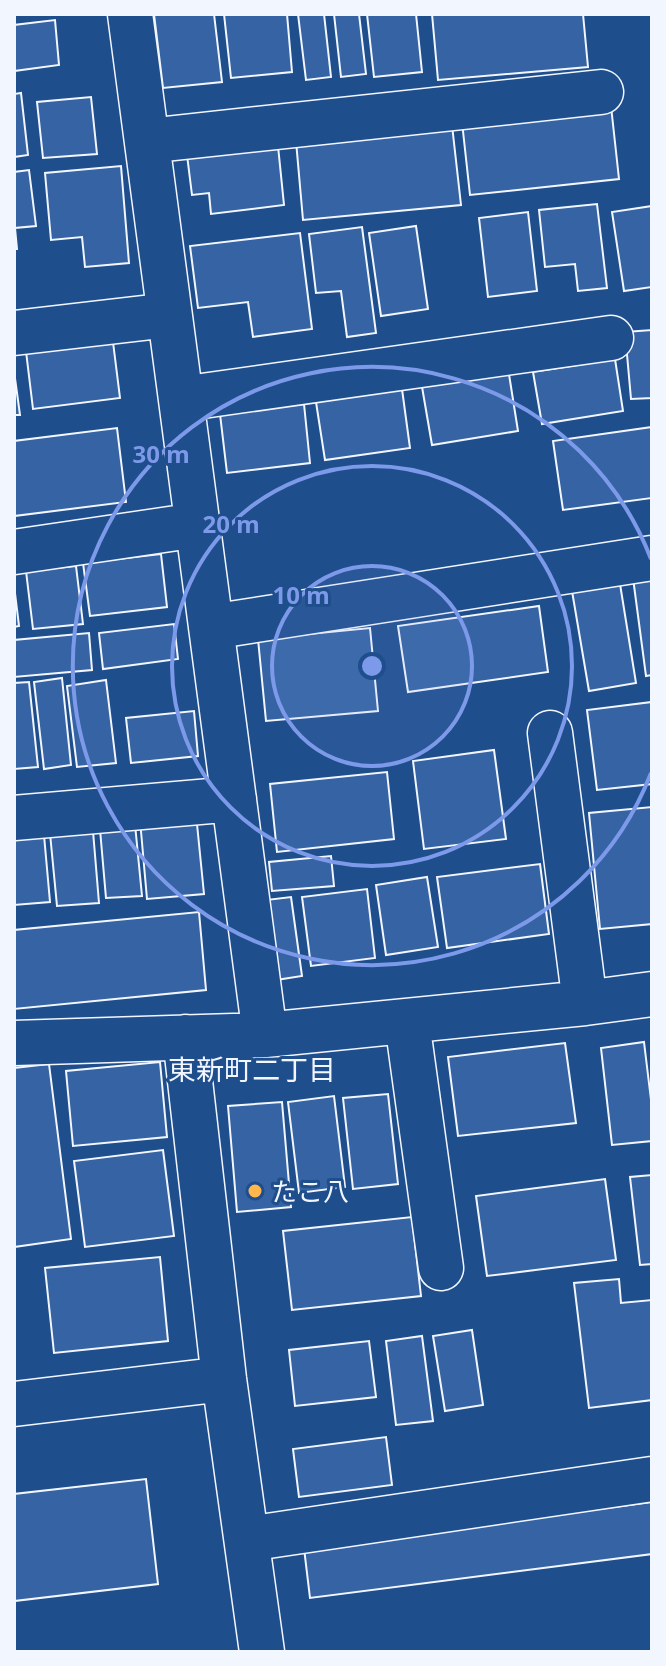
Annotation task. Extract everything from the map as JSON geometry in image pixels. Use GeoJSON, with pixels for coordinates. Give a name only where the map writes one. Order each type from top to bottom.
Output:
{"type":"FeatureCollection","features":[{"type":"Feature","properties":{"kind":"street"},"geometry":{"type":"LineString","coordinates":[[130,14],[265,1035]]}},
{"type":"Feature","properties":{"kind":"street"},"geometry":{"type":"LineString","coordinates":[[147,141],[601,92]]}},
{"type":"Feature","properties":{"kind":"street"},"geometry":{"type":"LineString","coordinates":[[14,333],[169,315]]}},
{"type":"Feature","properties":{"kind":"street"},"geometry":{"type":"LineString","coordinates":[[181,399],[611,338]]}},
{"type":"Feature","properties":{"kind":"street"},"geometry":{"type":"LineString","coordinates":[[14,552],[197,525]]}},
{"type":"Feature","properties":{"kind":"street"},"geometry":{"type":"LineString","coordinates":[[211,627],[652,558]]}},
{"type":"Feature","properties":{"kind":"street"},"geometry":{"type":"LineString","coordinates":[[550,733],[585,1003]]}},
{"type":"Feature","properties":{"kind":"street"},"geometry":{"type":"LineString","coordinates":[[14,818],[234,799]]}},
{"type":"Feature","properties":{"kind":"street"},"geometry":{"type":"LineString","coordinates":[[14,1043],[265,1035],[652,994]]}},
{"type":"Feature","properties":{"kind":"street"},"geometry":{"type":"LineString","coordinates":[[407,1022],[441,1268]]}},
{"type":"Feature","properties":{"kind":"street"},"geometry":{"type":"LineString","coordinates":[[185,1037],[224,1379],[262,1652]]}},
{"type":"Feature","properties":{"kind":"street"},"geometry":{"type":"LineString","coordinates":[[14,1404],[224,1379]]}},
{"type":"Feature","properties":{"kind":"street"},"geometry":{"type":"LineString","coordinates":[[247,1539],[652,1479]]}},
{"type":"Feature","properties":{"kind":"building"},"geometry":{"type":"Polygon","coordinates":[[[154,14],[214,14],[222,82],[163,88],[154,14]]]}},
{"type":"Feature","properties":{"kind":"building"},"geometry":{"type":"Polygon","coordinates":[[[224,14],[287,14],[292,72],[231,78],[224,14]]]}},
{"type":"Feature","properties":{"kind":"building"},"geometry":{"type":"Polygon","coordinates":[[[298,14],[324,14],[331,77],[306,80],[298,14]]]}},
{"type":"Feature","properties":{"kind":"building"},"geometry":{"type":"Polygon","coordinates":[[[334,14],[359,14],[366,74],[341,77],[334,14]]]}},
{"type":"Feature","properties":{"kind":"building"},"geometry":{"type":"Polygon","coordinates":[[[367,14],[416,14],[422,72],[374,77],[367,14]]]}},
{"type":"Feature","properties":{"kind":"building"},"geometry":{"type":"Polygon","coordinates":[[[432,14],[583,14],[588,67],[438,80],[432,14]]]}},
{"type":"Feature","properties":{"kind":"building"},"geometry":{"type":"Polygon","coordinates":[[[55,20],[59,65],[14,71],[14,25],[55,20]]]}},
{"type":"Feature","properties":{"kind":"building"},"geometry":{"type":"Polygon","coordinates":[[[21,93],[28,155],[14,157],[14,94],[21,93]]]}},
{"type":"Feature","properties":{"kind":"building"},"geometry":{"type":"Polygon","coordinates":[[[91,97],[97,154],[43,158],[37,102],[91,97]]]}},
{"type":"Feature","properties":{"kind":"building"},"geometry":{"type":"Polygon","coordinates":[[[611,106],[619,179],[470,195],[462,122],[611,106]]]}},
{"type":"Feature","properties":{"kind":"building"},"geometry":{"type":"Polygon","coordinates":[[[452,125],[461,205],[303,220],[296,141],[452,125]]]}},
{"type":"Feature","properties":{"kind":"building"},"geometry":{"type":"Polygon","coordinates":[[[278,146],[284,205],[211,214],[209,193],[192,195],[187,155],[278,146]]]}},
{"type":"Feature","properties":{"kind":"building"},"geometry":{"type":"Polygon","coordinates":[[[121,166],[129,263],[85,267],[82,237],[51,240],[45,173],[121,166]]]}},
{"type":"Feature","properties":{"kind":"building"},"geometry":{"type":"Polygon","coordinates":[[[29,170],[36,226],[15,228],[17,249],[14,249],[14,172],[29,170]]]}},
{"type":"Feature","properties":{"kind":"building"},"geometry":{"type":"Polygon","coordinates":[[[597,204],[607,288],[578,291],[575,264],[545,267],[539,210],[597,204]]]}},
{"type":"Feature","properties":{"kind":"building"},"geometry":{"type":"Polygon","coordinates":[[[652,206],[652,287],[624,291],[612,212],[652,206]]]}},
{"type":"Feature","properties":{"kind":"building"},"geometry":{"type":"Polygon","coordinates":[[[528,212],[537,291],[488,297],[479,218],[528,212]]]}},
{"type":"Feature","properties":{"kind":"building"},"geometry":{"type":"Polygon","coordinates":[[[416,226],[428,309],[381,316],[369,233],[416,226]]]}},
{"type":"Feature","properties":{"kind":"building"},"geometry":{"type":"Polygon","coordinates":[[[362,227],[376,333],[347,337],[341,291],[316,293],[309,234],[362,227]]]}},
{"type":"Feature","properties":{"kind":"building"},"geometry":{"type":"Polygon","coordinates":[[[300,233],[312,329],[253,337],[248,302],[198,308],[190,246],[300,233]]]}},
{"type":"Feature","properties":{"kind":"building"},"geometry":{"type":"Polygon","coordinates":[[[652,330],[652,398],[631,399],[625,332],[652,330]]]}},
{"type":"Feature","properties":{"kind":"building"},"geometry":{"type":"Polygon","coordinates":[[[112,334],[120,398],[33,409],[25,343],[112,334]]]}},
{"type":"Feature","properties":{"kind":"building"},"geometry":{"type":"Polygon","coordinates":[[[615,359],[623,411],[542,424],[533,372],[615,359]]]}},
{"type":"Feature","properties":{"kind":"building"},"geometry":{"type":"Polygon","coordinates":[[[508,368],[518,431],[432,445],[421,381],[508,368]]]}},
{"type":"Feature","properties":{"kind":"building"},"geometry":{"type":"Polygon","coordinates":[[[14,371],[20,415],[14,415],[14,371]]]}},
{"type":"Feature","properties":{"kind":"building"},"geometry":{"type":"Polygon","coordinates":[[[402,389],[410,448],[325,460],[316,402],[402,389]]]}},
{"type":"Feature","properties":{"kind":"building"},"geometry":{"type":"Polygon","coordinates":[[[304,404],[310,463],[227,473],[220,414],[304,404]]]}},
{"type":"Feature","properties":{"kind":"building"},"geometry":{"type":"Polygon","coordinates":[[[652,427],[652,498],[563,510],[553,441],[652,427]]]}},
{"type":"Feature","properties":{"kind":"building"},"geometry":{"type":"Polygon","coordinates":[[[117,428],[126,502],[14,516],[14,441],[117,428]]]}},
{"type":"Feature","properties":{"kind":"building"},"geometry":{"type":"Polygon","coordinates":[[[161,554],[167,607],[90,616],[83,563],[161,554]]]}},
{"type":"Feature","properties":{"kind":"building"},"geometry":{"type":"Polygon","coordinates":[[[76,566],[83,624],[33,629],[26,571],[76,566]]]}},
{"type":"Feature","properties":{"kind":"building"},"geometry":{"type":"Polygon","coordinates":[[[652,575],[652,675],[646,676],[633,578],[652,575]]]}},
{"type":"Feature","properties":{"kind":"building"},"geometry":{"type":"Polygon","coordinates":[[[620,584],[636,683],[589,691],[572,591],[620,584]]]}},
{"type":"Feature","properties":{"kind":"building"},"geometry":{"type":"Polygon","coordinates":[[[14,585],[19,626],[14,627],[14,585]]]}},
{"type":"Feature","properties":{"kind":"building"},"geometry":{"type":"Polygon","coordinates":[[[539,606],[548,672],[408,692],[398,626],[539,606]]]}},
{"type":"Feature","properties":{"kind":"building"},"geometry":{"type":"Polygon","coordinates":[[[174,624],[178,659],[103,669],[99,633],[174,624]]]}},
{"type":"Feature","properties":{"kind":"building"},"geometry":{"type":"Polygon","coordinates":[[[370,628],[378,711],[266,721],[258,639],[370,628]]]}},
{"type":"Feature","properties":{"kind":"building"},"geometry":{"type":"Polygon","coordinates":[[[89,633],[92,670],[14,677],[14,640],[89,633]]]}},
{"type":"Feature","properties":{"kind":"building"},"geometry":{"type":"Polygon","coordinates":[[[62,678],[71,765],[44,769],[34,682],[62,678]]]}},
{"type":"Feature","properties":{"kind":"building"},"geometry":{"type":"Polygon","coordinates":[[[106,680],[116,763],[77,767],[67,686],[106,680]]]}},
{"type":"Feature","properties":{"kind":"building"},"geometry":{"type":"Polygon","coordinates":[[[29,682],[38,767],[14,769],[14,683],[29,682]]]}},
{"type":"Feature","properties":{"kind":"building"},"geometry":{"type":"Polygon","coordinates":[[[652,702],[652,784],[597,790],[587,710],[652,702]]]}},
{"type":"Feature","properties":{"kind":"building"},"geometry":{"type":"Polygon","coordinates":[[[194,711],[198,756],[131,763],[126,718],[194,711]]]}},
{"type":"Feature","properties":{"kind":"building"},"geometry":{"type":"Polygon","coordinates":[[[494,750],[506,839],[424,849],[413,761],[494,750]]]}},
{"type":"Feature","properties":{"kind":"building"},"geometry":{"type":"Polygon","coordinates":[[[387,772],[394,839],[277,852],[270,784],[387,772]]]}},
{"type":"Feature","properties":{"kind":"building"},"geometry":{"type":"Polygon","coordinates":[[[652,807],[652,924],[600,929],[589,813],[652,807]]]}},
{"type":"Feature","properties":{"kind":"building"},"geometry":{"type":"Polygon","coordinates":[[[134,814],[142,896],[106,898],[99,818],[134,814]]]}},
{"type":"Feature","properties":{"kind":"building"},"geometry":{"type":"Polygon","coordinates":[[[196,814],[204,894],[147,899],[140,820],[196,814]]]}},
{"type":"Feature","properties":{"kind":"building"},"geometry":{"type":"Polygon","coordinates":[[[92,819],[99,903],[57,906],[49,823],[92,819]]]}},
{"type":"Feature","properties":{"kind":"building"},"geometry":{"type":"Polygon","coordinates":[[[43,824],[50,902],[14,905],[14,826],[43,824]]]}},
{"type":"Feature","properties":{"kind":"building"},"geometry":{"type":"Polygon","coordinates":[[[331,856],[334,886],[272,891],[269,862],[331,856]]]}},
{"type":"Feature","properties":{"kind":"building"},"geometry":{"type":"Polygon","coordinates":[[[540,864],[549,934],[447,948],[437,877],[540,864]]]}},
{"type":"Feature","properties":{"kind":"building"},"geometry":{"type":"Polygon","coordinates":[[[427,877],[438,947],[386,955],[376,885],[427,877]]]}},
{"type":"Feature","properties":{"kind":"building"},"geometry":{"type":"Polygon","coordinates":[[[367,889],[375,958],[311,966],[302,897],[367,889]]]}},
{"type":"Feature","properties":{"kind":"building"},"geometry":{"type":"Polygon","coordinates":[[[291,897],[302,976],[276,980],[266,900],[291,897]]]}},
{"type":"Feature","properties":{"kind":"building"},"geometry":{"type":"Polygon","coordinates":[[[199,912],[206,990],[14,1009],[14,930],[199,912]]]}},
{"type":"Feature","properties":{"kind":"building"},"geometry":{"type":"Polygon","coordinates":[[[644,1042],[652,1108],[652,1141],[612,1145],[601,1048],[644,1042]]]}},
{"type":"Feature","properties":{"kind":"building"},"geometry":{"type":"Polygon","coordinates":[[[565,1043],[576,1123],[458,1136],[448,1057],[565,1043]]]}},
{"type":"Feature","properties":{"kind":"building"},"geometry":{"type":"Polygon","coordinates":[[[160,1062],[167,1137],[73,1146],[66,1071],[160,1062]]]}},
{"type":"Feature","properties":{"kind":"building"},"geometry":{"type":"Polygon","coordinates":[[[49,1064],[71,1239],[14,1247],[14,1068],[49,1064]]]}},
{"type":"Feature","properties":{"kind":"building"},"geometry":{"type":"Polygon","coordinates":[[[388,1094],[398,1184],[353,1189],[343,1098],[388,1094]]]}},
{"type":"Feature","properties":{"kind":"building"},"geometry":{"type":"Polygon","coordinates":[[[334,1096],[345,1187],[299,1193],[288,1102],[334,1096]]]}},
{"type":"Feature","properties":{"kind":"building"},"geometry":{"type":"Polygon","coordinates":[[[282,1102],[291,1207],[237,1212],[228,1106],[282,1102]]]}},
{"type":"Feature","properties":{"kind":"building"},"geometry":{"type":"Polygon","coordinates":[[[163,1150],[174,1236],[85,1247],[74,1161],[163,1150]]]}},
{"type":"Feature","properties":{"kind":"building"},"geometry":{"type":"Polygon","coordinates":[[[652,1175],[652,1264],[640,1265],[630,1177],[652,1175]]]}},
{"type":"Feature","properties":{"kind":"building"},"geometry":{"type":"Polygon","coordinates":[[[605,1179],[616,1260],[487,1276],[476,1196],[605,1179]]]}},
{"type":"Feature","properties":{"kind":"building"},"geometry":{"type":"Polygon","coordinates":[[[412,1217],[421,1296],[292,1310],[283,1231],[412,1217]]]}},
{"type":"Feature","properties":{"kind":"building"},"geometry":{"type":"Polygon","coordinates":[[[160,1257],[168,1341],[54,1353],[45,1268],[160,1257]]]}},
{"type":"Feature","properties":{"kind":"building"},"geometry":{"type":"Polygon","coordinates":[[[619,1279],[621,1303],[652,1300],[652,1400],[589,1408],[574,1283],[619,1279]]]}},
{"type":"Feature","properties":{"kind":"building"},"geometry":{"type":"Polygon","coordinates":[[[472,1330],[483,1405],[445,1411],[433,1336],[472,1330]]]}},
{"type":"Feature","properties":{"kind":"building"},"geometry":{"type":"Polygon","coordinates":[[[422,1336],[433,1421],[396,1425],[386,1341],[422,1336]]]}},
{"type":"Feature","properties":{"kind":"building"},"geometry":{"type":"Polygon","coordinates":[[[369,1341],[376,1397],[295,1406],[289,1350],[369,1341]]]}},
{"type":"Feature","properties":{"kind":"building"},"geometry":{"type":"Polygon","coordinates":[[[386,1437],[392,1485],[299,1497],[293,1449],[386,1437]]]}},
{"type":"Feature","properties":{"kind":"building"},"geometry":{"type":"Polygon","coordinates":[[[146,1479],[158,1584],[14,1601],[14,1494],[146,1479]]]}},
{"type":"Feature","properties":{"kind":"building"},"geometry":{"type":"Polygon","coordinates":[[[652,1502],[652,1554],[310,1598],[304,1548],[652,1502]]]}},
{"type":"Feature","properties":{"kind":"place","name":"たこ八"},"geometry":{"type":"Point","coordinates":[255,1191]}},
{"type":"Feature","properties":{"kind":"district","name":"東新町二丁目"},"geometry":{"type":"Point","coordinates":[252,1069]}}]}
